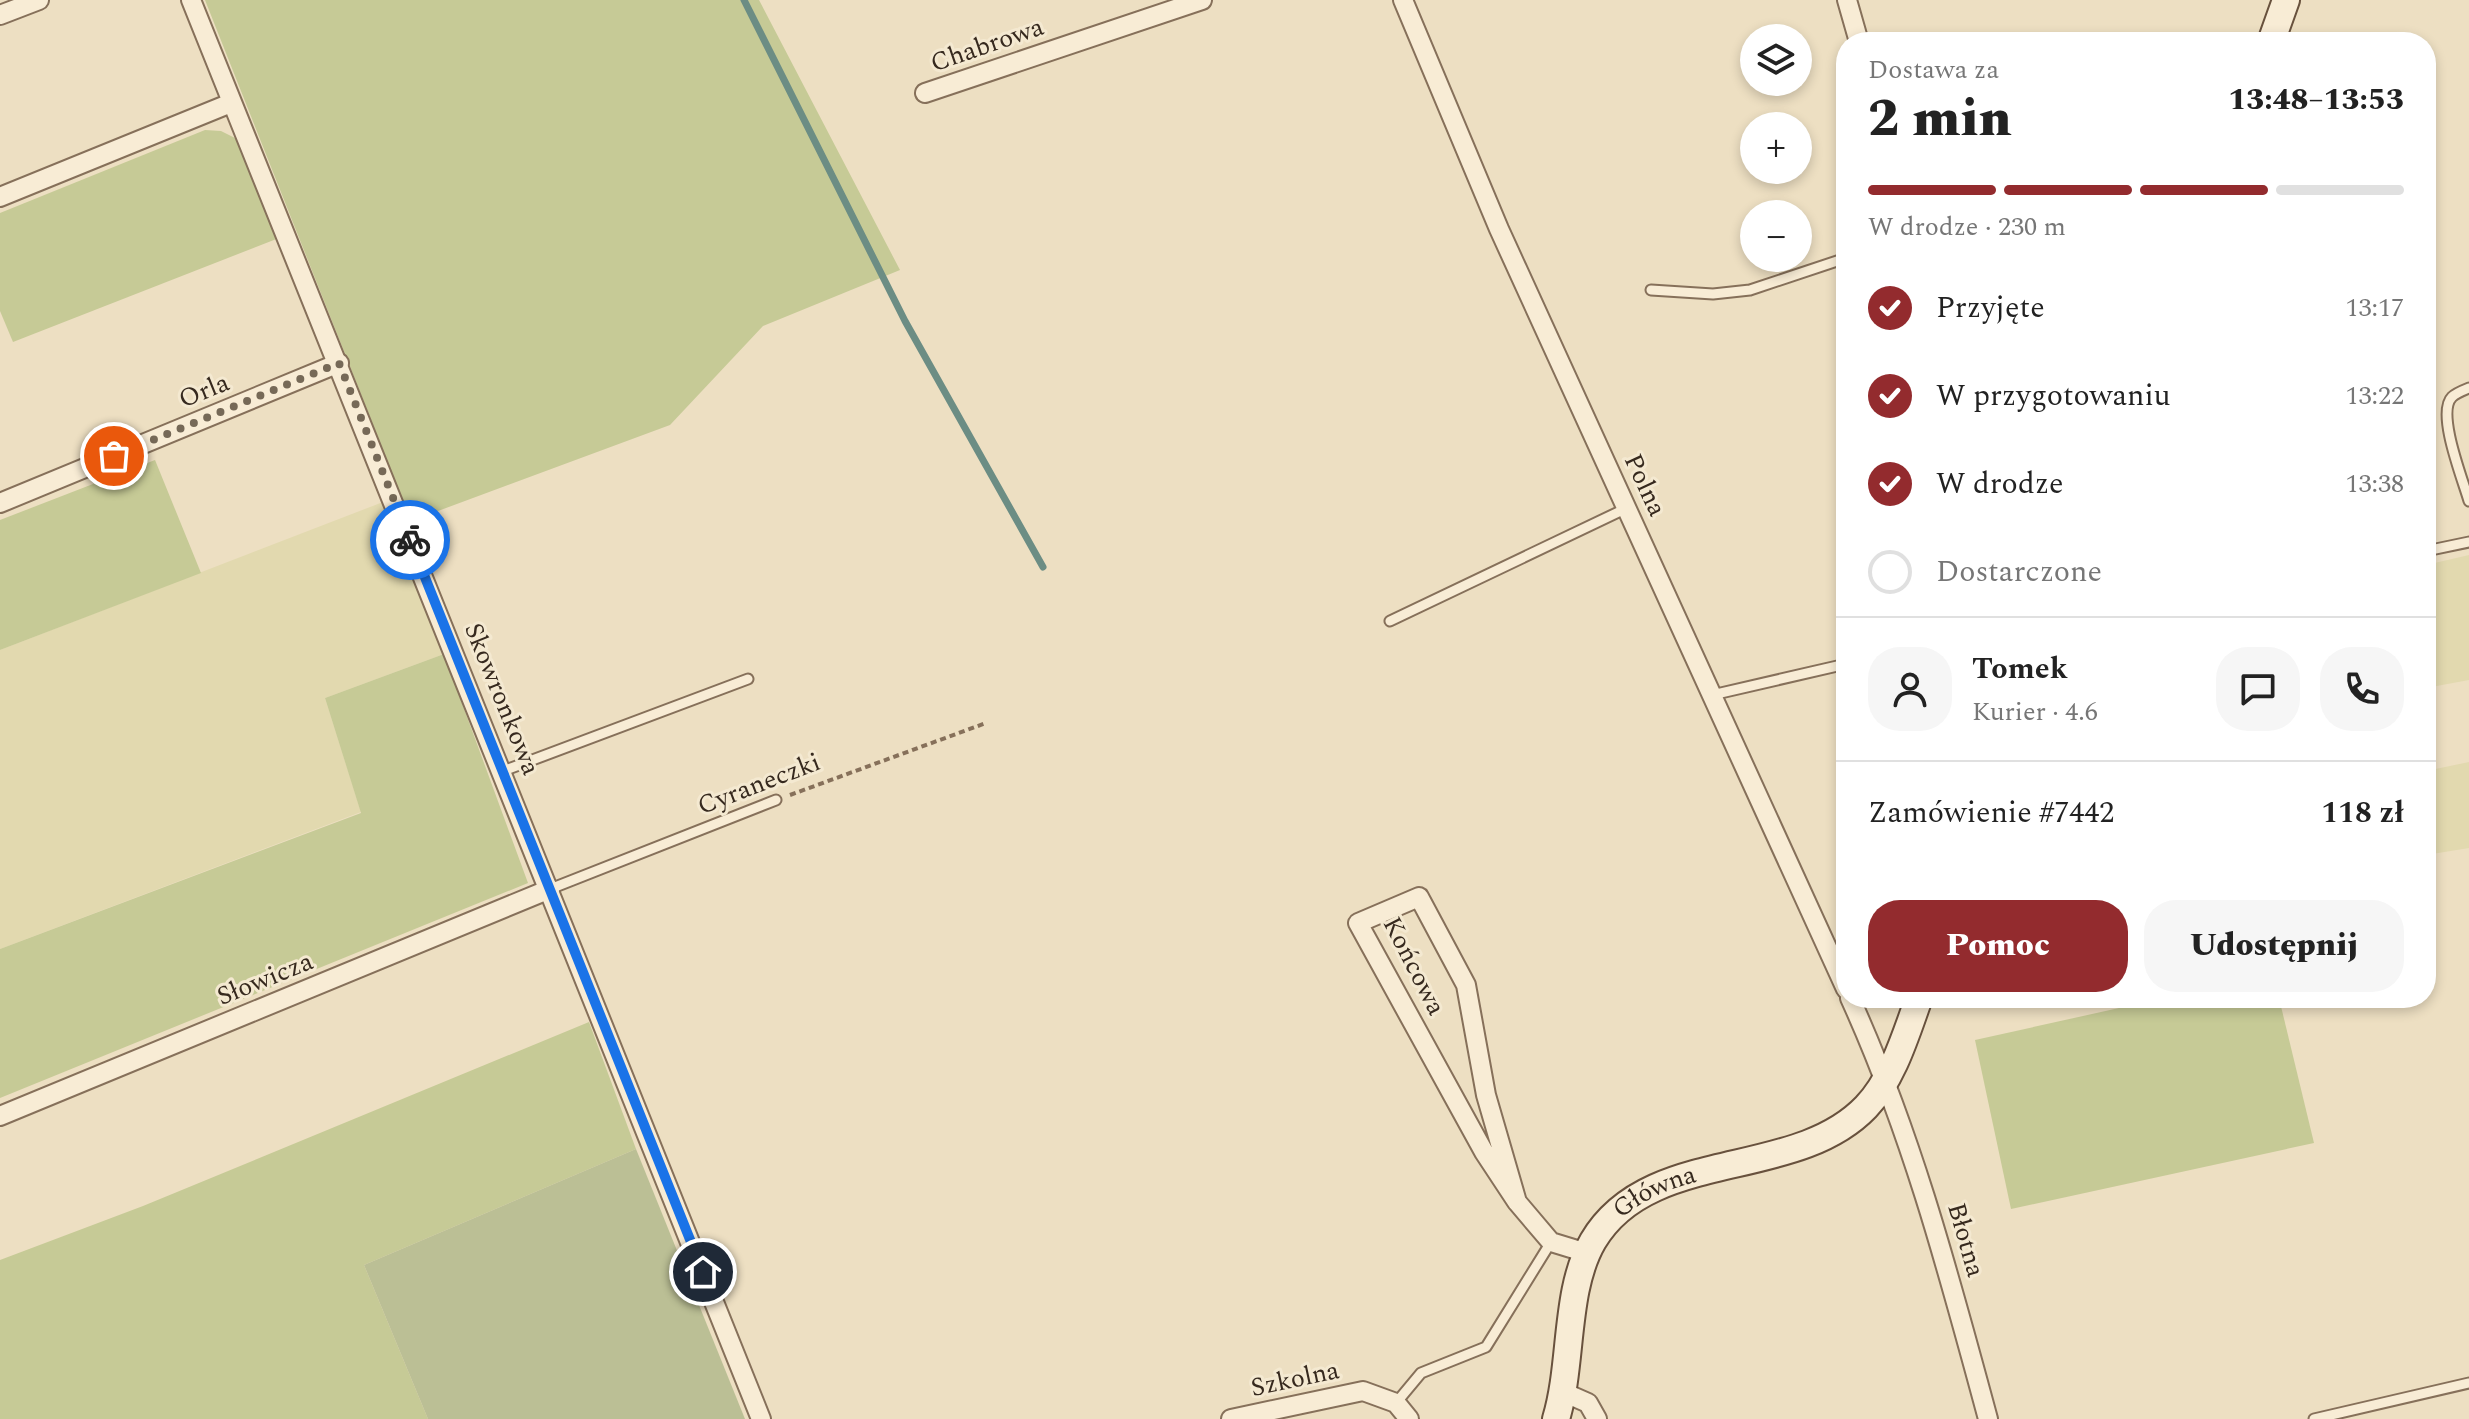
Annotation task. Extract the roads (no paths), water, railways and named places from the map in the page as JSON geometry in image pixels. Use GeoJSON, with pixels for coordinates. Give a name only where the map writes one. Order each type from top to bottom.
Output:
{"type":"FeatureCollection","features":[{"type":"Feature","properties":{"kind":"street"},"geometry":{"type":"LineString","coordinates":[[0,15],[39,0]]}},
{"type":"Feature","properties":{"kind":"street","name":"Skowronkowa"},"geometry":{"type":"LineString","coordinates":[[191,0],[761,1419]]}},
{"type":"Feature","properties":{"kind":"street","name":"Chabrowa"},"geometry":{"type":"LineString","coordinates":[[925,93],[1202,0]]}},
{"type":"Feature","properties":{"kind":"street","name":"Polna"},"geometry":{"type":"LineString","coordinates":[[1403,0],[1499,229],[1836,967]]}},
{"type":"Feature","properties":{"kind":"street"},"geometry":{"type":"LineString","coordinates":[[1847,0],[1856,32]]}},
{"type":"Feature","properties":{"kind":"street"},"geometry":{"type":"LineString","coordinates":[[2275,32],[2286,0]]}},
{"type":"Feature","properties":{"kind":"street"},"geometry":{"type":"LineString","coordinates":[[0,197],[231,103]]}},
{"type":"Feature","properties":{"kind":"street","name":"Orla"},"geometry":{"type":"LineString","coordinates":[[0,503],[339,363]]}},
{"type":"Feature","properties":{"kind":"street","name":"Słowicza"},"geometry":{"type":"LineString","coordinates":[[0,1116],[550,889]]}},
{"type":"Feature","properties":{"kind":"street","name":"Końcowa"},"geometry":{"type":"LineString","coordinates":[[1517,1202],[1486,1095],[1466,985],[1419,897],[1358,923],[1484,1152],[1517,1202],[1551,1242]]}},
{"type":"Feature","properties":{"kind":"street"},"geometry":{"type":"LineString","coordinates":[[1854,1008],[1886,1078]]}},
{"type":"Feature","properties":{"kind":"street","name":"Główna"},"geometry":{"type":"LineString","coordinates":[[1556,1419],[1563,1392],[1578,1274],[1587,1253],[1615,1214],[1643,1195],[1694,1175],[1830,1135],[1866,1107],[1886,1078],[1915,1008]]}},
{"type":"Feature","properties":{"kind":"street","name":"Błotna"},"geometry":{"type":"LineString","coordinates":[[1886,1078],[1938,1231],[1988,1419]]}},
{"type":"Feature","properties":{"kind":"street"},"geometry":{"type":"LineString","coordinates":[[1551,1242],[1587,1253]]}},
{"type":"Feature","properties":{"kind":"street","name":"Szkolna"},"geometry":{"type":"LineString","coordinates":[[1231,1419],[1363,1391],[1396,1403]]}},
{"type":"Feature","properties":{"kind":"street"},"geometry":{"type":"LineString","coordinates":[[1563,1392],[1588,1403],[1597,1419]]}},
{"type":"Feature","properties":{"kind":"street"},"geometry":{"type":"LineString","coordinates":[[1396,1403],[1409,1419]]}},
{"type":"Feature","properties":{"kind":"lane"},"geometry":{"type":"LineString","coordinates":[[1651,290],[1713,294],[1750,290],[1836,261]]}},
{"type":"Feature","properties":{"kind":"lane"},"geometry":{"type":"LineString","coordinates":[[2469,388],[2452,396],[2447,406],[2446,423],[2469,501]]}},
{"type":"Feature","properties":{"kind":"lane"},"geometry":{"type":"LineString","coordinates":[[1390,621],[1627,508]]}},
{"type":"Feature","properties":{"kind":"lane"},"geometry":{"type":"LineString","coordinates":[[2436,549],[2469,542]]}},
{"type":"Feature","properties":{"kind":"lane"},"geometry":{"type":"LineString","coordinates":[[1712,695],[1836,666]]}},
{"type":"Feature","properties":{"kind":"lane"},"geometry":{"type":"LineString","coordinates":[[503,771],[748,679]]}},
{"type":"Feature","properties":{"kind":"lane","name":"Cyraneczki"},"geometry":{"type":"LineString","coordinates":[[550,889],[776,800]]}},
{"type":"Feature","properties":{"kind":"lane"},"geometry":{"type":"LineString","coordinates":[[1396,1403],[1421,1373],[1486,1347],[1551,1242]]}},
{"type":"Feature","properties":{"kind":"lane"},"geometry":{"type":"LineString","coordinates":[[2314,1419],[2469,1383]]}},
{"type":"Feature","properties":{"kind":"waterway"},"geometry":{"type":"LineString","coordinates":[[744,0],[905,321],[1043,567]]}}]}
